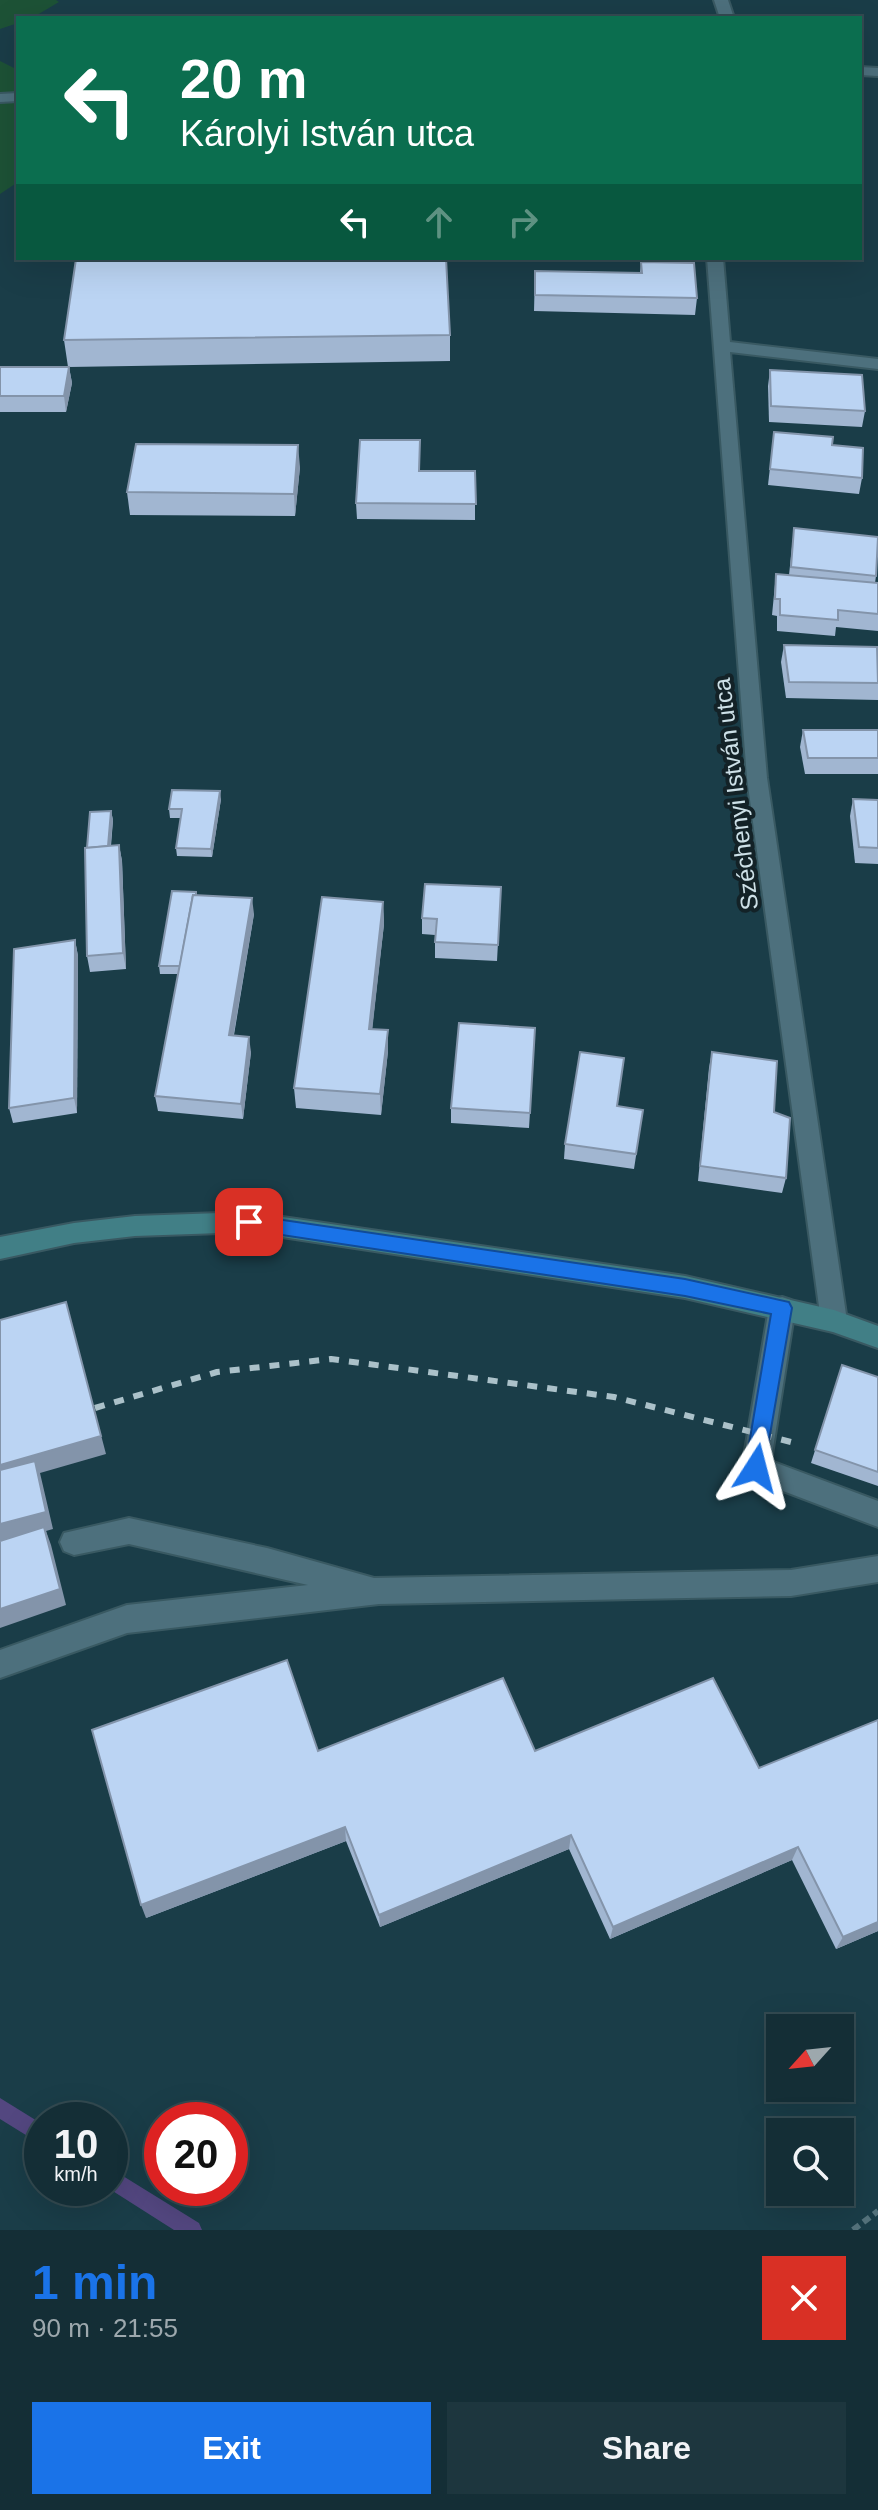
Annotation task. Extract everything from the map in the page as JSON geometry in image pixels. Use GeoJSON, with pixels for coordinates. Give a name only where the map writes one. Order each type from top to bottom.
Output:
{"type":"FeatureCollection","features":[{"type":"Feature","properties":{"kind":"main road"},"geometry":{"type":"LineString","coordinates":[[0,1248],[74,1233],[135,1226],[249,1222],[685,1287],[834,1321],[878,1337]]}},
{"type":"Feature","properties":{"kind":"street","name":"Széchenyi István utca"},"geometry":{"type":"LineString","coordinates":[[715,260],[757,778],[834,1321]]}},
{"type":"Feature","properties":{"kind":"street"},"geometry":{"type":"LineString","coordinates":[[721,346],[878,364]]}},
{"type":"Feature","properties":{"kind":"street"},"geometry":{"type":"LineString","coordinates":[[782,1308],[756,1468],[878,1514]]}},
{"type":"Feature","properties":{"kind":"street"},"geometry":{"type":"LineString","coordinates":[[74,1542],[129,1531],[267,1561],[379,1591]]}},
{"type":"Feature","properties":{"kind":"street"},"geometry":{"type":"LineString","coordinates":[[0,1664],[127,1619],[379,1591],[791,1583],[878,1569]]}},
{"type":"Feature","properties":{"kind":"path"},"geometry":{"type":"LineString","coordinates":[[853,2230],[878,2211]]}},
{"type":"Feature","properties":{"kind":"green space"},"geometry":{"type":"Polygon","coordinates":[[[0,0],[59,2],[35,16],[16,16],[16,24],[0,29],[0,0]]]}},
{"type":"Feature","properties":{"kind":"green space"},"geometry":{"type":"Polygon","coordinates":[[[0,61],[16,69],[16,183],[0,194],[0,61]]]}},
{"type":"Feature","properties":{"kind":"building"},"geometry":{"type":"Polygon","coordinates":[[[76,260],[446,260],[450,335],[64,340],[76,260]]]}},
{"type":"Feature","properties":{"kind":"building"},"geometry":{"type":"Polygon","coordinates":[[[641,262],[694,263],[697,298],[535,295],[535,271],[642,273],[641,262]]]}},
{"type":"Feature","properties":{"kind":"building"},"geometry":{"type":"Polygon","coordinates":[[[0,367],[69,367],[64,396],[0,396],[0,367]]]}},
{"type":"Feature","properties":{"kind":"building"},"geometry":{"type":"Polygon","coordinates":[[[770,370],[862,375],[865,411],[771,406],[770,370]]]}},
{"type":"Feature","properties":{"kind":"building"},"geometry":{"type":"Polygon","coordinates":[[[774,432],[833,437],[832,445],[863,448],[862,478],[770,469],[774,432]]]}},
{"type":"Feature","properties":{"kind":"building"},"geometry":{"type":"Polygon","coordinates":[[[360,440],[420,440],[419,471],[475,471],[476,504],[356,503],[360,440]]]}},
{"type":"Feature","properties":{"kind":"building"},"geometry":{"type":"Polygon","coordinates":[[[136,444],[298,445],[294,494],[127,492],[136,444]]]}},
{"type":"Feature","properties":{"kind":"building"},"geometry":{"type":"Polygon","coordinates":[[[794,528],[878,537],[876,576],[791,567],[794,528]]]}},
{"type":"Feature","properties":{"kind":"building"},"geometry":{"type":"Polygon","coordinates":[[[776,574],[878,583],[878,614],[838,610],[838,620],[780,615],[780,599],[775,599],[776,574]]]}},
{"type":"Feature","properties":{"kind":"building"},"geometry":{"type":"Polygon","coordinates":[[[784,645],[877,647],[878,683],[789,682],[784,645]]]}},
{"type":"Feature","properties":{"kind":"building"},"geometry":{"type":"Polygon","coordinates":[[[803,730],[878,730],[878,758],[808,758],[803,730]]]}},
{"type":"Feature","properties":{"kind":"building"},"geometry":{"type":"Polygon","coordinates":[[[172,790],[220,791],[211,849],[176,848],[182,809],[169,809],[172,790]]]}},
{"type":"Feature","properties":{"kind":"building"},"geometry":{"type":"Polygon","coordinates":[[[853,799],[878,800],[878,848],[859,847],[853,799]]]}},
{"type":"Feature","properties":{"kind":"building"},"geometry":{"type":"Polygon","coordinates":[[[111,811],[108,846],[87,848],[90,812],[111,811]]]}},
{"type":"Feature","properties":{"kind":"building"},"geometry":{"type":"Polygon","coordinates":[[[119,845],[123,953],[87,956],[85,848],[119,845]]]}},
{"type":"Feature","properties":{"kind":"building"},"geometry":{"type":"Polygon","coordinates":[[[425,884],[501,887],[498,945],[435,942],[437,919],[422,918],[425,884]]]}},
{"type":"Feature","properties":{"kind":"building"},"geometry":{"type":"Polygon","coordinates":[[[172,891],[196,892],[196,895],[193,895],[180,966],[159,966],[172,891]]]}},
{"type":"Feature","properties":{"kind":"building"},"geometry":{"type":"Polygon","coordinates":[[[193,895],[252,898],[229,1035],[249,1037],[241,1104],[155,1096],[193,895]]]}},
{"type":"Feature","properties":{"kind":"building"},"geometry":{"type":"Polygon","coordinates":[[[322,897],[383,902],[369,1029],[388,1030],[380,1094],[294,1088],[322,897]]]}},
{"type":"Feature","properties":{"kind":"building"},"geometry":{"type":"Polygon","coordinates":[[[75,940],[74,1098],[9,1108],[14,949],[75,940]]]}},
{"type":"Feature","properties":{"kind":"building"},"geometry":{"type":"Polygon","coordinates":[[[459,1023],[535,1028],[530,1113],[451,1108],[459,1023]]]}},
{"type":"Feature","properties":{"kind":"building"},"geometry":{"type":"Polygon","coordinates":[[[580,1052],[624,1058],[617,1106],[643,1110],[636,1154],[565,1144],[580,1052]]]}},
{"type":"Feature","properties":{"kind":"building"},"geometry":{"type":"Polygon","coordinates":[[[712,1052],[777,1061],[774,1112],[790,1118],[786,1178],[700,1166],[712,1052]]]}},
{"type":"Feature","properties":{"kind":"building"},"geometry":{"type":"Polygon","coordinates":[[[66,1302],[101,1436],[0,1465],[0,1320],[66,1302]]]}},
{"type":"Feature","properties":{"kind":"building"},"geometry":{"type":"Polygon","coordinates":[[[842,1365],[878,1377],[878,1472],[815,1450],[842,1365]]]}},
{"type":"Feature","properties":{"kind":"building"},"geometry":{"type":"Polygon","coordinates":[[[35,1461],[46,1512],[0,1524],[0,1470],[35,1461]]]}},
{"type":"Feature","properties":{"kind":"building"},"geometry":{"type":"Polygon","coordinates":[[[44,1527],[60,1589],[0,1609],[0,1541],[44,1527]]]}},
{"type":"Feature","properties":{"kind":"building"},"geometry":{"type":"Polygon","coordinates":[[[287,1660],[318,1751],[503,1678],[535,1751],[713,1678],[759,1768],[878,1720],[878,1922],[843,1937],[798,1847],[613,1927],[571,1835],[379,1915],[345,1827],[141,1905],[92,1730],[287,1660]]]}},
{"type":"Feature","properties":{"kind":"waterway"},"geometry":{"type":"LineString","coordinates":[[0,2108],[24,2123]]}},
{"type":"Feature","properties":{"kind":"waterway"},"geometry":{"type":"LineString","coordinates":[[128,2189],[192,2230]]}},
{"type":"Feature","properties":{"kind":"railway"},"geometry":{"type":"LineString","coordinates":[[95,1408],[217,1372],[331,1359],[614,1397],[791,1442]]}},
{"type":"Feature","properties":{"kind":"route"},"geometry":{"type":"LineString","coordinates":[[249,1222],[685,1287],[782,1308],[756,1468]]}}]}
